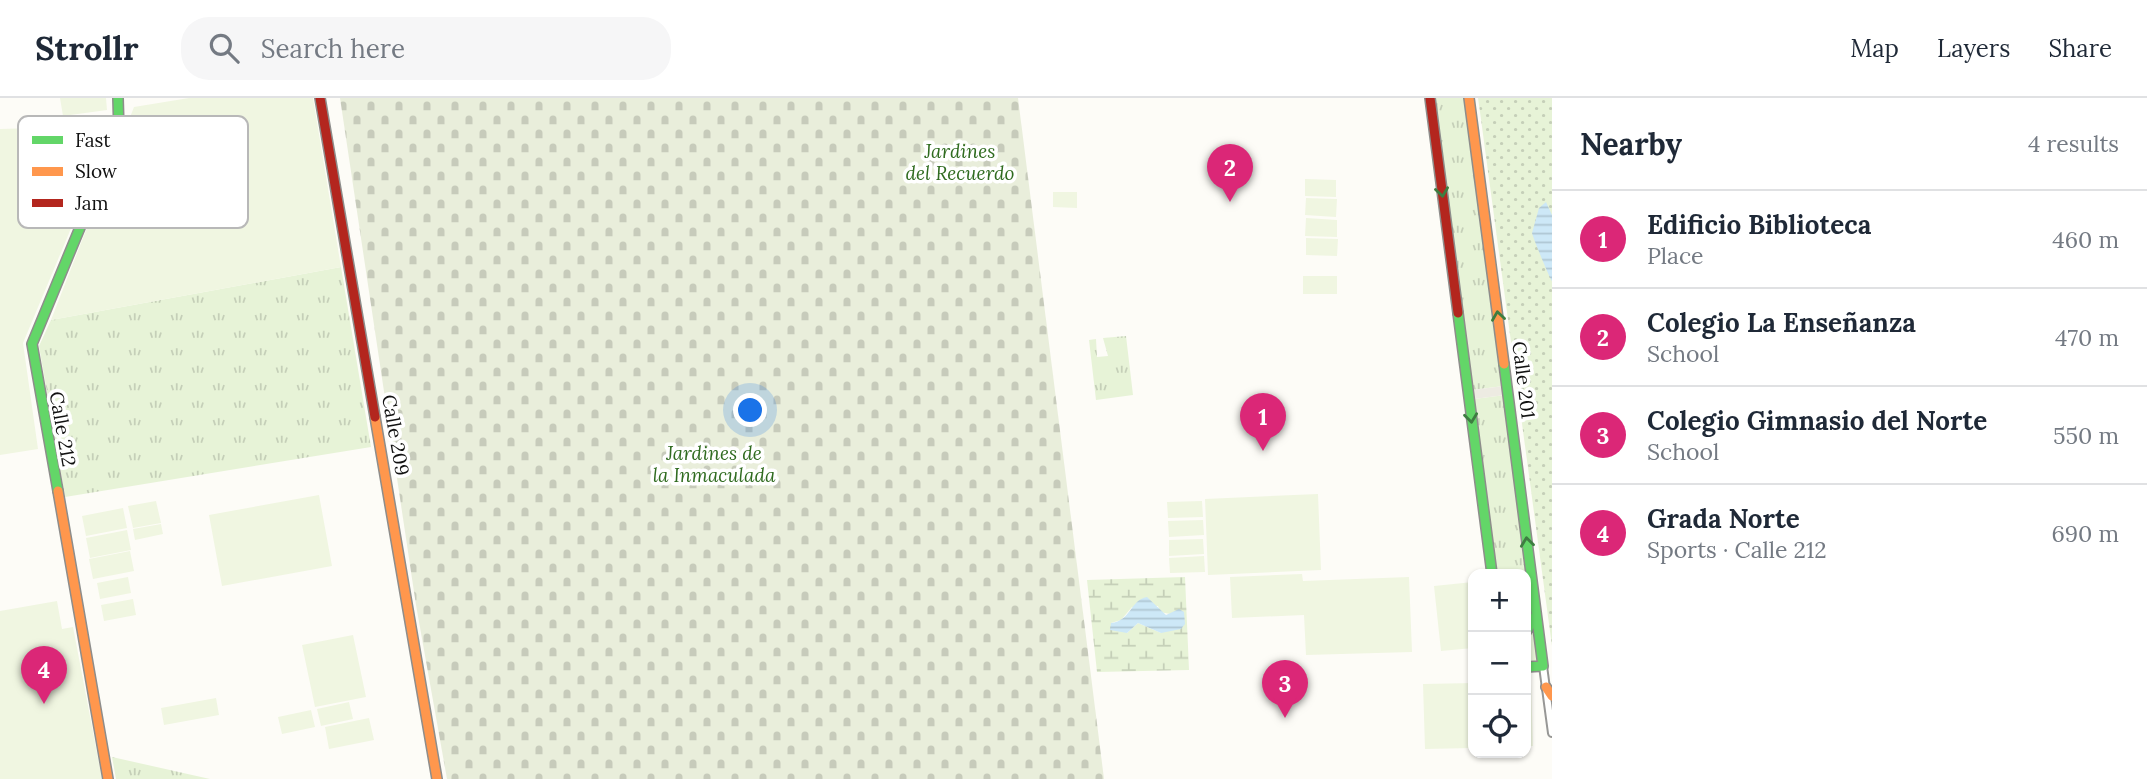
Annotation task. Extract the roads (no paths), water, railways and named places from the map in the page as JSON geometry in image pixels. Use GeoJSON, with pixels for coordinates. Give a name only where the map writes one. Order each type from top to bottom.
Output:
{"type":"FeatureCollection","features":[{"type":"Feature","properties":{"kind":"main road","name":"Calle 212"},"geometry":{"type":"LineString","coordinates":[[118,98],[119,116]]}},
{"type":"Feature","properties":{"kind":"main road","name":"Calle 209"},"geometry":{"type":"LineString","coordinates":[[320,98],[438,779]]}},
{"type":"Feature","properties":{"kind":"main road"},"geometry":{"type":"LineString","coordinates":[[1430,98],[1491,569]]}},
{"type":"Feature","properties":{"kind":"main road","name":"Calle 201"},"geometry":{"type":"LineString","coordinates":[[1469,98],[1543,666]]}},
{"type":"Feature","properties":{"kind":"main road","name":"Calle 212"},"geometry":{"type":"LineString","coordinates":[[80,228],[32,344],[108,779]]}},
{"type":"Feature","properties":{"kind":"main road"},"geometry":{"type":"LineString","coordinates":[[1531,627],[1536,609]]}},
{"type":"Feature","properties":{"kind":"main road"},"geometry":{"type":"LineString","coordinates":[[1531,667],[1543,666]]}},
{"type":"Feature","properties":{"kind":"main road"},"geometry":{"type":"LineString","coordinates":[[1546,687],[1552,696]]}},
{"type":"Feature","properties":{"kind":"street","name":"Calle 201"},"geometry":{"type":"LineString","coordinates":[[1543,666],[1552,733]]}},
{"type":"Feature","properties":{"kind":"water"},"geometry":{"type":"Polygon","coordinates":[[[1546,202],[1552,215],[1552,281],[1532,233],[1539,208],[1546,202]]]}},
{"type":"Feature","properties":{"kind":"water"},"geometry":{"type":"Polygon","coordinates":[[[1147,597],[1166,615],[1179,609],[1184,612],[1185,624],[1181,629],[1161,633],[1138,623],[1127,633],[1110,630],[1111,623],[1123,619],[1137,602],[1147,597]]]}},
{"type":"Feature","properties":{"kind":"place","name":"Colegio La Enseñanza"},"geometry":{"type":"Point","coordinates":[1230,202]}},
{"type":"Feature","properties":{"kind":"place","name":"Edificio Biblioteca"},"geometry":{"type":"Point","coordinates":[1263,451]}},
{"type":"Feature","properties":{"kind":"place","name":"Grada Norte"},"geometry":{"type":"Point","coordinates":[44,704]}},
{"type":"Feature","properties":{"kind":"place","name":"Colegio Gimnasio del Norte"},"geometry":{"type":"Point","coordinates":[1285,718]}},
{"type":"Feature","properties":{"kind":"park label","name":"Jardines del Recuerdo"},"geometry":{"type":"Point","coordinates":[960,162]}},
{"type":"Feature","properties":{"kind":"park label","name":"Jardines de la Inmaculada"},"geometry":{"type":"Point","coordinates":[714,464]}}]}
